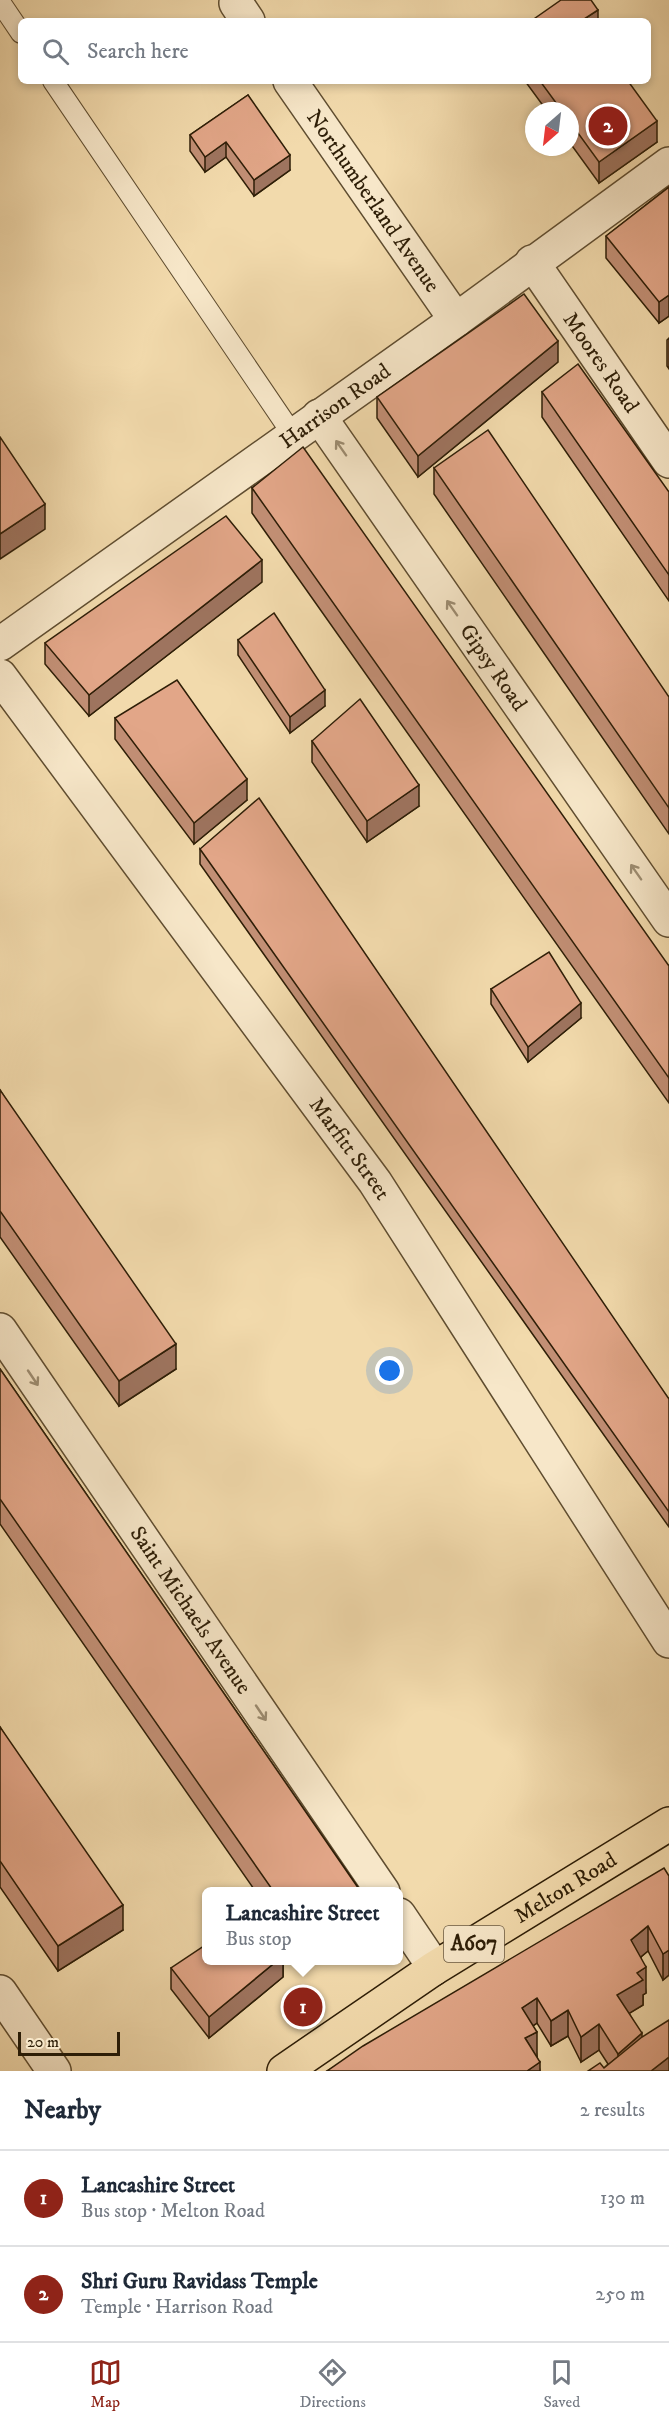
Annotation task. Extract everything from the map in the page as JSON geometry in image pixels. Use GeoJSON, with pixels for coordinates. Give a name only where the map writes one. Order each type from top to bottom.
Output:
{"type":"FeatureCollection","features":[{"type":"Feature","properties":{"kind":"main road","name":"Melton Road"},"geometry":{"type":"LineString","coordinates":[[284,2071],[433,1969],[669,1824]]}},
{"type":"Feature","properties":{"kind":"street","name":"Northumberland Avenue"},"geometry":{"type":"LineString","coordinates":[[292,84],[456,320]]}},
{"type":"Feature","properties":{"kind":"street","name":"Harrison Road"},"geometry":{"type":"LineString","coordinates":[[0,644],[456,320],[532,262],[669,164]]}},
{"type":"Feature","properties":{"kind":"street","name":"Moores Road"},"geometry":{"type":"LineString","coordinates":[[532,262],[669,461]]}},
{"type":"Feature","properties":{"kind":"street","name":"Gipsy Road"},"geometry":{"type":"LineString","coordinates":[[306,425],[669,920]]}},
{"type":"Feature","properties":{"kind":"street","name":"Marfitt Street"},"geometry":{"type":"LineString","coordinates":[[0,676],[375,1182],[669,1641]]}},
{"type":"Feature","properties":{"kind":"street","name":"Saint Michaels Avenue"},"geometry":{"type":"LineString","coordinates":[[0,1330],[380,1887]]}},
{"type":"Feature","properties":{"kind":"street"},"geometry":{"type":"LineString","coordinates":[[403,1921],[433,1969]]}},
{"type":"Feature","properties":{"kind":"street"},"geometry":{"type":"LineString","coordinates":[[0,1992],[54,2071]]}},
{"type":"Feature","properties":{"kind":"lane"},"geometry":{"type":"LineString","coordinates":[[0,2],[18,29]]}},
{"type":"Feature","properties":{"kind":"lane"},"geometry":{"type":"LineString","coordinates":[[56,84],[306,425]]}},
{"type":"Feature","properties":{"kind":"building"},"geometry":{"type":"Polygon","coordinates":[[[561,0],[591,0],[598,10],[586,18],[535,18],[561,0]]]}},
{"type":"Feature","properties":{"kind":"building"},"geometry":{"type":"Polygon","coordinates":[[[542,84],[630,84],[657,121],[599,162],[579,134],[579,102],[555,102],[542,84]]]}},
{"type":"Feature","properties":{"kind":"building"},"geometry":{"type":"Polygon","coordinates":[[[248,95],[290,155],[254,180],[226,142],[205,157],[190,135],[248,95]]]}},
{"type":"Feature","properties":{"kind":"building"},"geometry":{"type":"Polygon","coordinates":[[[669,187],[669,295],[659,302],[606,236],[669,187]]]}},
{"type":"Feature","properties":{"kind":"building"},"geometry":{"type":"Polygon","coordinates":[[[524,294],[558,341],[418,456],[377,397],[524,294]]]}},
{"type":"Feature","properties":{"kind":"building"},"geometry":{"type":"Polygon","coordinates":[[[578,364],[669,492],[669,575],[542,392],[578,364]]]}},
{"type":"Feature","properties":{"kind":"building"},"geometry":{"type":"Polygon","coordinates":[[[488,430],[669,697],[669,808],[434,468],[488,430]]]}},
{"type":"Feature","properties":{"kind":"building"},"geometry":{"type":"Polygon","coordinates":[[[0,437],[45,504],[0,534],[0,437]]]}},
{"type":"Feature","properties":{"kind":"building"},"geometry":{"type":"Polygon","coordinates":[[[303,447],[669,966],[669,1078],[252,488],[303,447]]]}},
{"type":"Feature","properties":{"kind":"building"},"geometry":{"type":"Polygon","coordinates":[[[226,516],[262,560],[89,695],[45,643],[226,516]]]}},
{"type":"Feature","properties":{"kind":"building"},"geometry":{"type":"Polygon","coordinates":[[[274,613],[325,690],[290,717],[238,640],[274,613]]]}},
{"type":"Feature","properties":{"kind":"building"},"geometry":{"type":"Polygon","coordinates":[[[177,680],[247,779],[194,823],[115,718],[177,680]]]}},
{"type":"Feature","properties":{"kind":"building"},"geometry":{"type":"Polygon","coordinates":[[[360,699],[419,785],[367,821],[312,741],[360,699]]]}},
{"type":"Feature","properties":{"kind":"building"},"geometry":{"type":"Polygon","coordinates":[[[259,798],[669,1399],[669,1512],[200,849],[259,798]]]}},
{"type":"Feature","properties":{"kind":"building"},"geometry":{"type":"Polygon","coordinates":[[[549,952],[581,1003],[528,1047],[491,989],[549,952]]]}},
{"type":"Feature","properties":{"kind":"building"},"geometry":{"type":"Polygon","coordinates":[[[0,1090],[176,1344],[119,1381],[0,1211],[0,1090]]]}},
{"type":"Feature","properties":{"kind":"building"},"geometry":{"type":"Polygon","coordinates":[[[0,1369],[358,1887],[271,1887],[0,1499],[0,1369]]]}},
{"type":"Feature","properties":{"kind":"building"},"geometry":{"type":"Polygon","coordinates":[[[0,1727],[123,1905],[58,1946],[0,1861],[0,1727]]]}},
{"type":"Feature","properties":{"kind":"building"},"geometry":{"type":"Polygon","coordinates":[[[664,1868],[669,1876],[669,1950],[663,1954],[648,1926],[631,1940],[646,1967],[637,1973],[643,1980],[617,1995],[642,2033],[618,2054],[599,2024],[581,2037],[568,2010],[551,2021],[537,1998],[522,2008],[537,2032],[525,2038],[540,2062],[527,2071],[327,2071],[363,2046],[664,1868]]]}},
{"type":"Feature","properties":{"kind":"building"},"geometry":{"type":"Polygon","coordinates":[[[202,1947],[202,1965],[272,1965],[209,2017],[171,1968],[202,1947]]]}},
{"type":"Feature","properties":{"kind":"building"},"geometry":{"type":"Polygon","coordinates":[[[669,2020],[669,2057],[651,2071],[588,2071],[600,2063],[604,2068],[642,2037],[669,2020]]]}},
{"type":"Feature","properties":{"kind":"place","name":"Shri Guru Ravidass Temple"},"geometry":{"type":"Point","coordinates":[608,126]}},
{"type":"Feature","properties":{"kind":"place","name":"Lancashire Street"},"geometry":{"type":"Point","coordinates":[303,2007]}}]}
